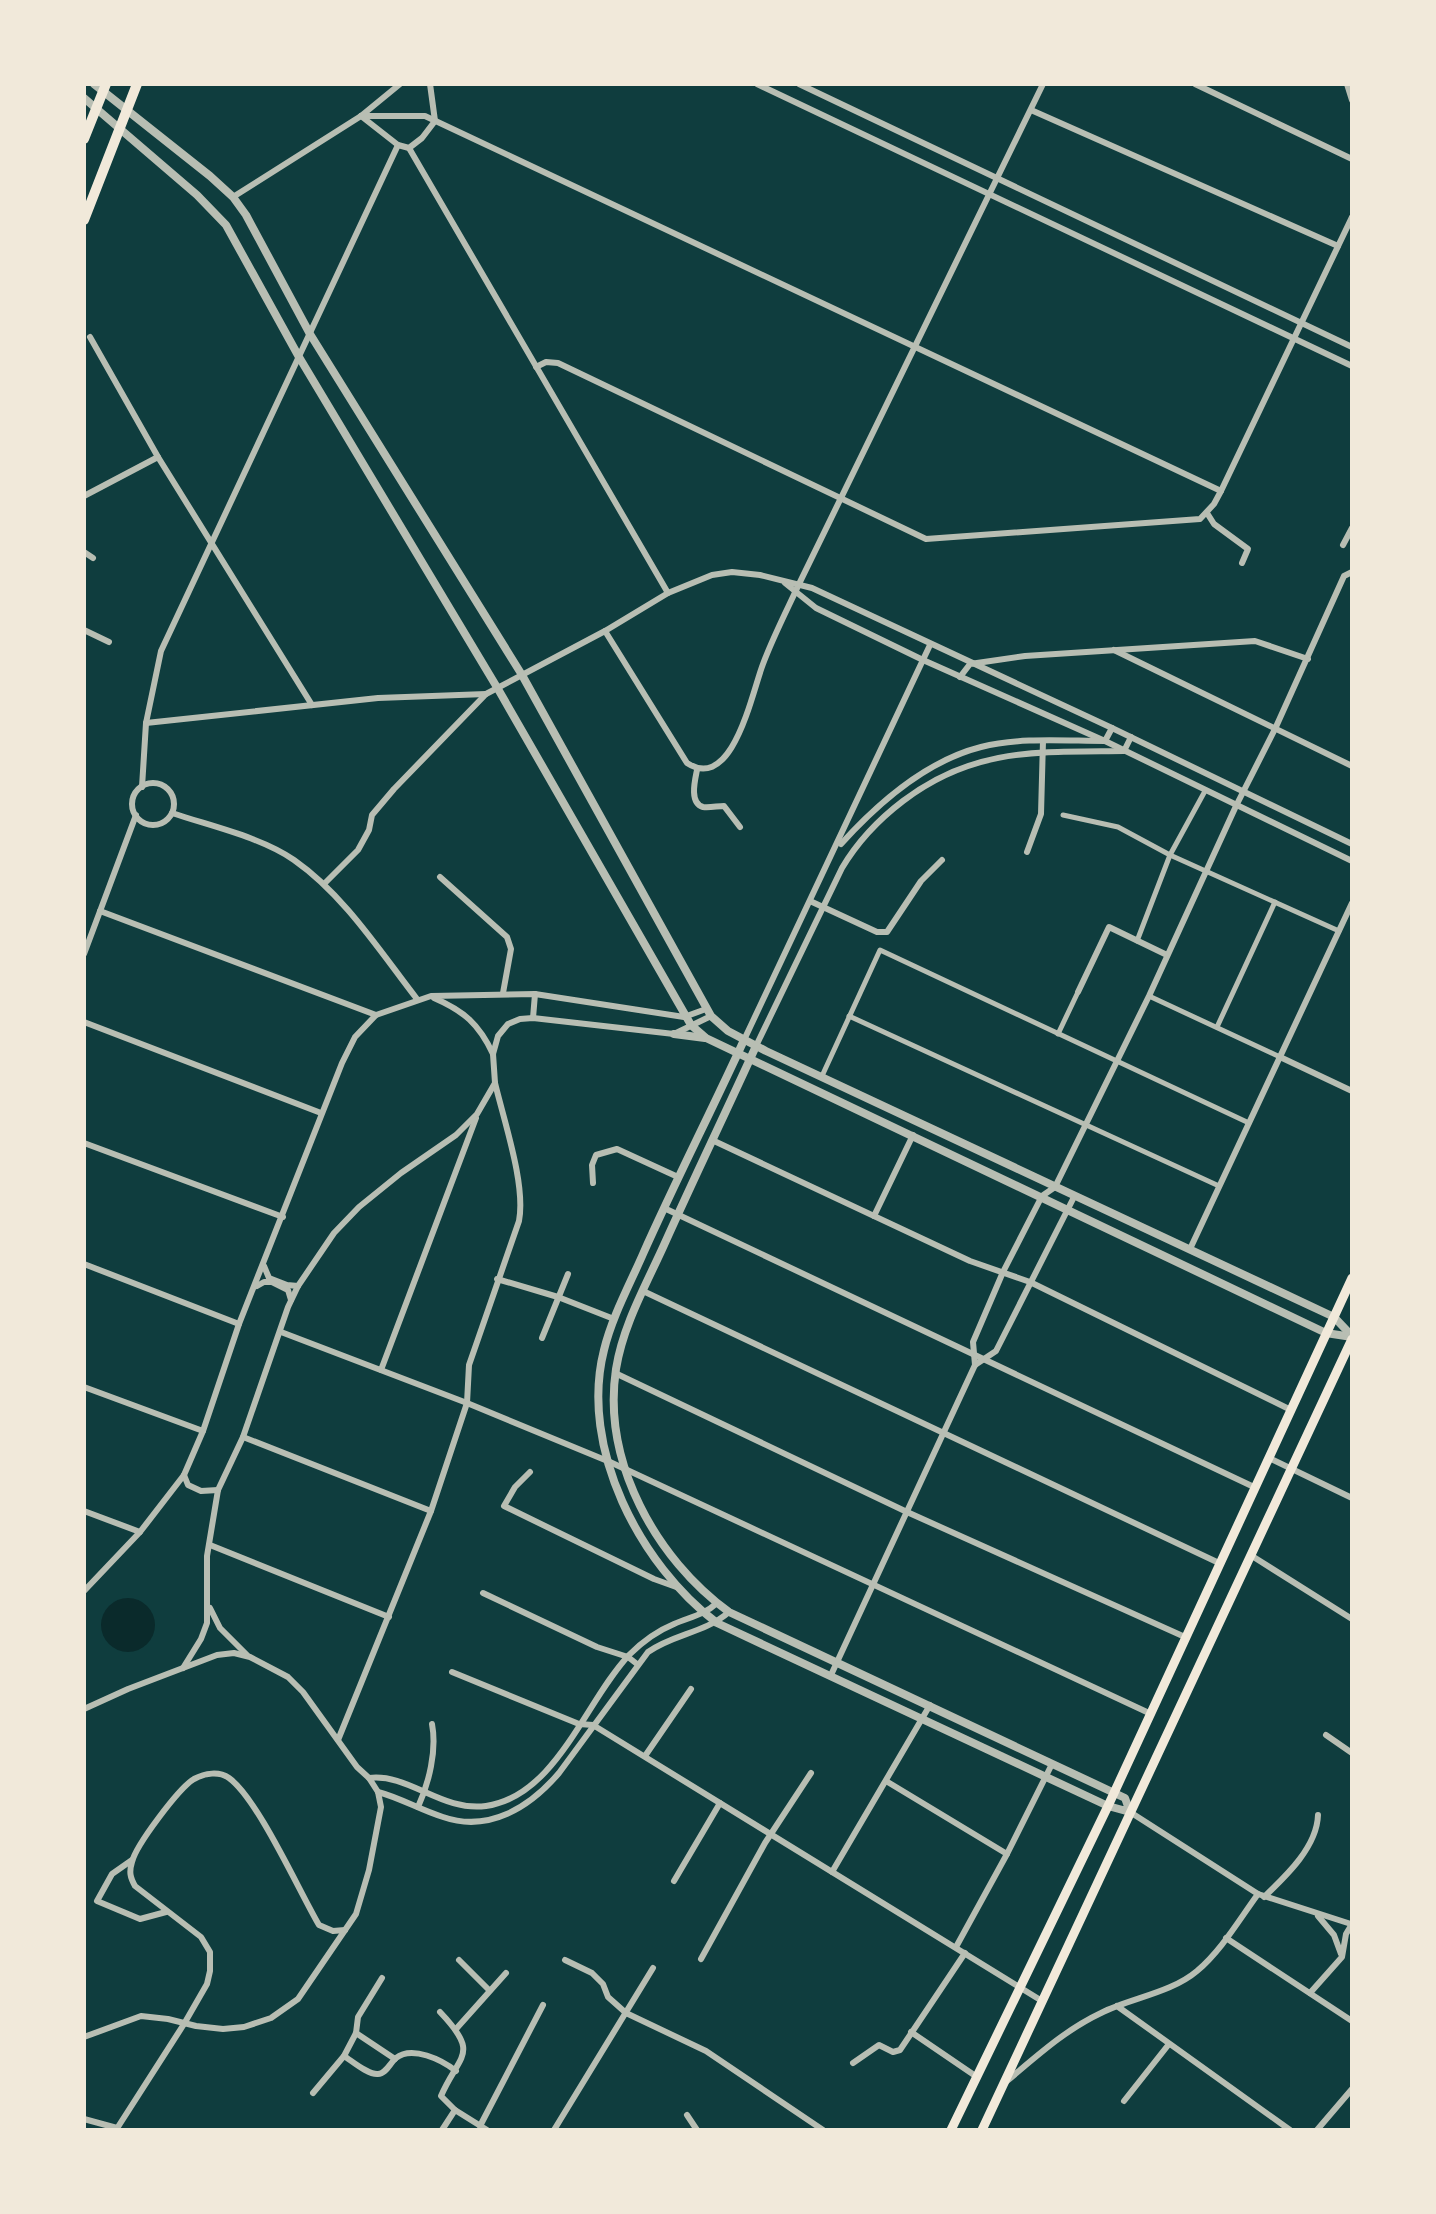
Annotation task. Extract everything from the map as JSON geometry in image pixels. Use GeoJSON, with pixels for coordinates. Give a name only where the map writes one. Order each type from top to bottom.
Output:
{"type":"FeatureCollection","features":[{"type":"Feature","properties":{"kind":"main road"},"geometry":{"type":"LineString","coordinates":[[84,220],[137,84]]}},
{"type":"Feature","properties":{"kind":"main road"},"geometry":{"type":"LineString","coordinates":[[84,139],[101,86]]}},
{"type":"Feature","properties":{"kind":"main road"},"geometry":{"type":"LineString","coordinates":[[951,2130],[1108,1806],[1352,1278]]}},
{"type":"Feature","properties":{"kind":"main road"},"geometry":{"type":"LineString","coordinates":[[982,2130],[1352,1337]]}},
{"type":"Feature","properties":{"kind":"street"},"geometry":{"type":"LineString","coordinates":[[233,197],[361,116],[400,84]]}},
{"type":"Feature","properties":{"kind":"street"},"geometry":{"type":"LineString","coordinates":[[409,148],[422,138],[435,121],[430,84]]}},
{"type":"Feature","properties":{"kind":"street"},"geometry":{"type":"LineString","coordinates":[[757,84],[1352,366]]}},
{"type":"Feature","properties":{"kind":"street"},"geometry":{"type":"LineString","coordinates":[[799,84],[1352,347]]}},
{"type":"Feature","properties":{"kind":"street"},"geometry":{"type":"LineString","coordinates":[[605,631],[687,763],[697,770],[708,769],[725,756],[746,721],[762,665],[795,592],[1043,84]]}},
{"type":"Feature","properties":{"kind":"street"},"geometry":{"type":"LineString","coordinates":[[1195,84],[1352,159]]}},
{"type":"Feature","properties":{"kind":"street"},"geometry":{"type":"LineString","coordinates":[[1347,84],[1352,100]]}},
{"type":"Feature","properties":{"kind":"street"},"geometry":{"type":"LineString","coordinates":[[101,86],[127,111],[233,197],[246,215],[310,334],[522,675],[708,1013],[756,1046],[1334,1317],[1352,1337]]}},
{"type":"Feature","properties":{"kind":"street"},"geometry":{"type":"LineString","coordinates":[[84,98],[197,195],[226,225],[299,357],[498,689],[691,1025],[706,1038],[1326,1333],[1352,1337]]}},
{"type":"Feature","properties":{"kind":"street"},"geometry":{"type":"LineString","coordinates":[[1031,110],[1338,246]]}},
{"type":"Feature","properties":{"kind":"street"},"geometry":{"type":"LineString","coordinates":[[361,116],[425,116],[1221,491]]}},
{"type":"Feature","properties":{"kind":"street"},"geometry":{"type":"LineString","coordinates":[[361,116],[398,145],[409,148],[668,593]]}},
{"type":"Feature","properties":{"kind":"street"},"geometry":{"type":"LineString","coordinates":[[84,954],[136,815],[133,800],[142,787],[146,723],[161,651],[398,145]]}},
{"type":"Feature","properties":{"kind":"street"},"geometry":{"type":"LineString","coordinates":[[536,367],[550,361],[558,363],[926,539],[1200,519],[1221,491],[1352,217]]}},
{"type":"Feature","properties":{"kind":"street"},"geometry":{"type":"LineString","coordinates":[[90,337],[158,457],[312,705]]}},
{"type":"Feature","properties":{"kind":"street"},"geometry":{"type":"LineString","coordinates":[[84,496],[158,457]]}},
{"type":"Feature","properties":{"kind":"street"},"geometry":{"type":"LineString","coordinates":[[1207,513],[1214,524],[1248,549],[1242,563]]}},
{"type":"Feature","properties":{"kind":"street"},"geometry":{"type":"LineString","coordinates":[[1343,545],[1352,528]]}},
{"type":"Feature","properties":{"kind":"street"},"geometry":{"type":"LineString","coordinates":[[84,552],[93,558]]}},
{"type":"Feature","properties":{"kind":"street"},"geometry":{"type":"LineString","coordinates":[[324,884],[358,850],[369,830],[372,815],[394,789],[486,694],[605,631],[668,593],[703,578],[732,572],[812,588],[1352,844]]}},
{"type":"Feature","properties":{"kind":"street"},"geometry":{"type":"LineString","coordinates":[[975,1365],[973,1342],[1003,1272],[1042,1196],[1055,1187],[1149,996],[1344,576],[1352,572]]}},
{"type":"Feature","properties":{"kind":"street"},"geometry":{"type":"LineString","coordinates":[[782,581],[816,608],[923,660],[1105,741],[1352,861]]}},
{"type":"Feature","properties":{"kind":"street"},"geometry":{"type":"LineString","coordinates":[[84,630],[109,642]]}},
{"type":"Feature","properties":{"kind":"street"},"geometry":{"type":"LineString","coordinates":[[960,677],[970,664],[1025,656],[1255,641],[1308,659]]}},
{"type":"Feature","properties":{"kind":"street"},"geometry":{"type":"LineString","coordinates":[[930,645],[614,1319],[604,1348],[599,1389],[601,1422],[610,1462],[621,1499],[653,1557],[679,1588],[717,1623],[1108,1806],[1130,1812],[1261,1896],[1351,1924],[1342,1957],[1310,1993]]}},
{"type":"Feature","properties":{"kind":"street"},"geometry":{"type":"LineString","coordinates":[[1114,650],[1352,766]]}},
{"type":"Feature","properties":{"kind":"street"},"geometry":{"type":"LineString","coordinates":[[146,723],[451,693],[486,694]]}},
{"type":"Feature","properties":{"kind":"street"},"geometry":{"type":"LineString","coordinates":[[1105,741],[1112,728]]}},
{"type":"Feature","properties":{"kind":"street"},"geometry":{"type":"LineString","coordinates":[[1124,751],[1131,737]]}},
{"type":"Feature","properties":{"kind":"street"},"geometry":{"type":"LineString","coordinates":[[835,851],[870,813],[920,774],[980,747],[1043,741],[1105,741]]}},
{"type":"Feature","properties":{"kind":"street"},"geometry":{"type":"LineString","coordinates":[[1027,852],[1041,814],[1043,741]]}},
{"type":"Feature","properties":{"kind":"street"},"geometry":{"type":"LineString","coordinates":[[1124,751],[1043,753],[983,759],[927,783],[879,820],[849,855],[756,1046],[628,1324],[615,1373],[616,1420],[626,1469],[641,1506],[666,1549],[717,1603],[729,1612],[1114,1792],[1125,1798],[1130,1812]]}},
{"type":"Feature","properties":{"kind":"street"},"geometry":{"type":"LineString","coordinates":[[697,770],[694,794],[697,802],[704,807],[724,806],[740,827]]}},
{"type":"Feature","properties":{"kind":"street"},"geometry":{"type":"LineString","coordinates":[[136,815],[144,822],[155,824],[165,821],[172,813],[174,802],[167,788],[152,783],[142,787]]}},
{"type":"Feature","properties":{"kind":"street"},"geometry":{"type":"LineString","coordinates":[[1137,941],[1170,855],[1205,791]]}},
{"type":"Feature","properties":{"kind":"street"},"geometry":{"type":"LineString","coordinates":[[172,813],[267,846],[292,858],[324,884],[350,913],[417,999]]}},
{"type":"Feature","properties":{"kind":"street"},"geometry":{"type":"LineString","coordinates":[[1063,815],[1118,827],[1170,855],[1339,931]]}},
{"type":"Feature","properties":{"kind":"street"},"geometry":{"type":"LineString","coordinates":[[810,901],[882,934],[891,929],[906,902],[942,860]]}},
{"type":"Feature","properties":{"kind":"street"},"geometry":{"type":"LineString","coordinates":[[440,877],[507,937],[511,949],[503,993]]}},
{"type":"Feature","properties":{"kind":"street"},"geometry":{"type":"LineString","coordinates":[[1217,1027],[1275,902]]}},
{"type":"Feature","properties":{"kind":"street"},"geometry":{"type":"LineString","coordinates":[[1190,1249],[1352,903]]}},
{"type":"Feature","properties":{"kind":"street"},"geometry":{"type":"LineString","coordinates":[[100,911],[376,1015]]}},
{"type":"Feature","properties":{"kind":"street"},"geometry":{"type":"LineString","coordinates":[[1058,1034],[1109,927],[1167,955]]}},
{"type":"Feature","properties":{"kind":"street"},"geometry":{"type":"LineString","coordinates":[[821,1077],[880,950],[1249,1123]]}},
{"type":"Feature","properties":{"kind":"street"},"geometry":{"type":"LineString","coordinates":[[84,1591],[140,1532],[184,1475],[321,1113],[355,1037],[376,1015],[431,996],[503,993],[535,994],[684,1017],[708,1013]]}},
{"type":"Feature","properties":{"kind":"street"},"geometry":{"type":"LineString","coordinates":[[533,1018],[535,994]]}},
{"type":"Feature","properties":{"kind":"street"},"geometry":{"type":"LineString","coordinates":[[431,996],[460,1009],[485,1037],[493,1054]]}},
{"type":"Feature","properties":{"kind":"street"},"geometry":{"type":"LineString","coordinates":[[1149,996],[1352,1091]]}},
{"type":"Feature","properties":{"kind":"street"},"geometry":{"type":"LineString","coordinates":[[674,1034],[708,1013]]}},
{"type":"Feature","properties":{"kind":"street"},"geometry":{"type":"LineString","coordinates":[[849,1016],[1219,1186]]}},
{"type":"Feature","properties":{"kind":"street"},"geometry":{"type":"LineString","coordinates":[[338,1740],[431,1511],[467,1403],[469,1365],[522,1208],[495,1083],[493,1054],[498,1036],[508,1024],[533,1018],[706,1038]]}},
{"type":"Feature","properties":{"kind":"street"},"geometry":{"type":"LineString","coordinates":[[84,1022],[321,1113]]}},
{"type":"Feature","properties":{"kind":"street"},"geometry":{"type":"LineString","coordinates":[[381,1370],[477,1114],[495,1083]]}},
{"type":"Feature","properties":{"kind":"street"},"geometry":{"type":"LineString","coordinates":[[183,1668],[207,1623],[207,1556],[218,1490],[243,1437],[298,1286],[334,1233],[359,1207],[456,1135],[477,1114]]}},
{"type":"Feature","properties":{"kind":"street"},"geometry":{"type":"LineString","coordinates":[[874,1216],[913,1135]]}},
{"type":"Feature","properties":{"kind":"street"},"geometry":{"type":"LineString","coordinates":[[712,1140],[970,1261],[1030,1282],[1291,1410]]}},
{"type":"Feature","properties":{"kind":"street"},"geometry":{"type":"LineString","coordinates":[[84,1143],[283,1217]]}},
{"type":"Feature","properties":{"kind":"street"},"geometry":{"type":"LineString","coordinates":[[593,1183],[592,1165],[596,1155],[617,1149],[678,1177]]}},
{"type":"Feature","properties":{"kind":"street"},"geometry":{"type":"LineString","coordinates":[[831,1675],[975,1365],[996,1351],[1074,1197]]}},
{"type":"Feature","properties":{"kind":"street"},"geometry":{"type":"LineString","coordinates":[[664,1208],[1254,1487]]}},
{"type":"Feature","properties":{"kind":"street"},"geometry":{"type":"LineString","coordinates":[[84,1264],[239,1324]]}},
{"type":"Feature","properties":{"kind":"street"},"geometry":{"type":"LineString","coordinates":[[264,1266],[269,1278],[298,1286]]}},
{"type":"Feature","properties":{"kind":"street"},"geometry":{"type":"LineString","coordinates":[[542,1338],[568,1274]]}},
{"type":"Feature","properties":{"kind":"street"},"geometry":{"type":"LineString","coordinates":[[497,1279],[558,1297],[614,1319]]}},
{"type":"Feature","properties":{"kind":"street"},"geometry":{"type":"LineString","coordinates":[[256,1287],[272,1282],[288,1290],[291,1300]]}},
{"type":"Feature","properties":{"kind":"street"},"geometry":{"type":"LineString","coordinates":[[643,1291],[1219,1563]]}},
{"type":"Feature","properties":{"kind":"street"},"geometry":{"type":"LineString","coordinates":[[281,1332],[467,1403],[626,1469],[1149,1713]]}},
{"type":"Feature","properties":{"kind":"street"},"geometry":{"type":"LineString","coordinates":[[615,1373],[907,1512],[1185,1637]]}},
{"type":"Feature","properties":{"kind":"street"},"geometry":{"type":"LineString","coordinates":[[84,1387],[203,1431]]}},
{"type":"Feature","properties":{"kind":"street"},"geometry":{"type":"LineString","coordinates":[[243,1437],[431,1511]]}},
{"type":"Feature","properties":{"kind":"street"},"geometry":{"type":"LineString","coordinates":[[1268,1457],[1352,1498]]}},
{"type":"Feature","properties":{"kind":"street"},"geometry":{"type":"LineString","coordinates":[[530,1472],[515,1487],[504,1506],[654,1579],[679,1588]]}},
{"type":"Feature","properties":{"kind":"street"},"geometry":{"type":"LineString","coordinates":[[184,1475],[188,1485],[201,1491],[218,1490]]}},
{"type":"Feature","properties":{"kind":"street"},"geometry":{"type":"LineString","coordinates":[[84,1511],[140,1532]]}},
{"type":"Feature","properties":{"kind":"street"},"geometry":{"type":"LineString","coordinates":[[210,1545],[389,1617]]}},
{"type":"Feature","properties":{"kind":"street"},"geometry":{"type":"LineString","coordinates":[[1252,1556],[1352,1619]]}},
{"type":"Feature","properties":{"kind":"street"},"geometry":{"type":"LineString","coordinates":[[483,1593],[597,1647],[628,1657],[637,1664]]}},
{"type":"Feature","properties":{"kind":"street"},"geometry":{"type":"LineString","coordinates":[[369,1778],[394,1779],[424,1794],[468,1807],[488,1806],[519,1796],[538,1780],[628,1657],[650,1636],[673,1624],[705,1614],[717,1603]]}},
{"type":"Feature","properties":{"kind":"street"},"geometry":{"type":"LineString","coordinates":[[209,1604],[220,1628],[250,1657]]}},
{"type":"Feature","properties":{"kind":"street"},"geometry":{"type":"LineString","coordinates":[[378,1792],[445,1818],[464,1822],[486,1821],[520,1809],[544,1791],[637,1664],[657,1645],[717,1623],[729,1612]]}},
{"type":"Feature","properties":{"kind":"street"},"geometry":{"type":"LineString","coordinates":[[84,1709],[217,1655],[234,1653],[250,1657],[288,1677],[303,1692],[378,1792],[380,1820],[364,1894],[345,1930],[298,1999],[271,2018],[244,2027],[223,2029],[141,2016],[84,2037]]}},
{"type":"Feature","properties":{"kind":"street"},"geometry":{"type":"LineString","coordinates":[[452,1672],[579,1724],[593,1725],[1042,2001]]}},
{"type":"Feature","properties":{"kind":"street"},"geometry":{"type":"LineString","coordinates":[[645,1756],[691,1689]]}},
{"type":"Feature","properties":{"kind":"street"},"geometry":{"type":"LineString","coordinates":[[832,1872],[930,1705]]}},
{"type":"Feature","properties":{"kind":"street"},"geometry":{"type":"LineString","coordinates":[[418,1807],[424,1794],[435,1737],[432,1724]]}},
{"type":"Feature","properties":{"kind":"street"},"geometry":{"type":"LineString","coordinates":[[1326,1735],[1352,1753]]}},
{"type":"Feature","properties":{"kind":"street"},"geometry":{"type":"LineString","coordinates":[[956,1947],[1052,1764]]}},
{"type":"Feature","properties":{"kind":"street"},"geometry":{"type":"LineString","coordinates":[[166,1912],[140,1919],[97,1901],[112,1874],[132,1860],[162,1814],[189,1784],[218,1773],[230,1779],[252,1806],[319,1925],[333,1931],[345,1930]]}},
{"type":"Feature","properties":{"kind":"street"},"geometry":{"type":"LineString","coordinates":[[701,1959],[771,1834],[811,1773]]}},
{"type":"Feature","properties":{"kind":"street"},"geometry":{"type":"LineString","coordinates":[[886,1781],[1007,1854]]}},
{"type":"Feature","properties":{"kind":"street"},"geometry":{"type":"LineString","coordinates":[[445,1818],[451,1803]]}},
{"type":"Feature","properties":{"kind":"street"},"geometry":{"type":"LineString","coordinates":[[674,1881],[720,1803]]}},
{"type":"Feature","properties":{"kind":"street"},"geometry":{"type":"LineString","coordinates":[[1003,2084],[1058,2038],[1117,2006],[1188,1977],[1201,1968],[1261,1896],[1284,1877],[1315,1834],[1318,1815]]}},
{"type":"Feature","properties":{"kind":"street"},"geometry":{"type":"LineString","coordinates":[[84,2119],[117,2129],[184,2024],[207,1984],[210,1971],[210,1952],[201,1937],[135,1886],[130,1876],[132,1860]]}},
{"type":"Feature","properties":{"kind":"street"},"geometry":{"type":"LineString","coordinates":[[1314,1913],[1334,1935],[1342,1957]]}},
{"type":"Feature","properties":{"kind":"street"},"geometry":{"type":"LineString","coordinates":[[1226,1938],[1352,2021]]}},
{"type":"Feature","properties":{"kind":"street"},"geometry":{"type":"LineString","coordinates":[[853,2063],[879,2045],[897,2052],[965,1953]]}},
{"type":"Feature","properties":{"kind":"street"},"geometry":{"type":"LineString","coordinates":[[459,1960],[489,1990]]}},
{"type":"Feature","properties":{"kind":"street"},"geometry":{"type":"LineString","coordinates":[[565,1960],[592,1973],[603,1984],[608,1997],[626,2013],[706,2051],[823,2130]]}},
{"type":"Feature","properties":{"kind":"street"},"geometry":{"type":"LineString","coordinates":[[554,2130],[653,1968]]}},
{"type":"Feature","properties":{"kind":"street"},"geometry":{"type":"LineString","coordinates":[[456,2029],[506,1973]]}},
{"type":"Feature","properties":{"kind":"street"},"geometry":{"type":"LineString","coordinates":[[313,2093],[344,2056],[356,2033],[358,2017],[382,1978]]}},
{"type":"Feature","properties":{"kind":"street"},"geometry":{"type":"LineString","coordinates":[[440,2012],[456,2029],[464,2051],[441,2096],[455,2110],[484,2128],[543,2005]]}},
{"type":"Feature","properties":{"kind":"street"},"geometry":{"type":"LineString","coordinates":[[1117,2006],[1290,2130]]}},
{"type":"Feature","properties":{"kind":"street"},"geometry":{"type":"LineString","coordinates":[[911,2032],[977,2077]]}},
{"type":"Feature","properties":{"kind":"street"},"geometry":{"type":"LineString","coordinates":[[356,2033],[395,2059]]}},
{"type":"Feature","properties":{"kind":"street"},"geometry":{"type":"LineString","coordinates":[[1124,2101],[1169,2044]]}},
{"type":"Feature","properties":{"kind":"street"},"geometry":{"type":"LineString","coordinates":[[344,2056],[374,2075],[381,2074],[395,2059],[412,2053],[439,2061],[456,2071]]}},
{"type":"Feature","properties":{"kind":"street"},"geometry":{"type":"LineString","coordinates":[[1317,2130],[1352,2089]]}},
{"type":"Feature","properties":{"kind":"street"},"geometry":{"type":"LineString","coordinates":[[442,2130],[455,2110]]}},
{"type":"Feature","properties":{"kind":"street"},"geometry":{"type":"LineString","coordinates":[[687,2115],[697,2130]]}},
{"type":"Feature","properties":{"kind":"water"},"geometry":{"type":"Polygon","coordinates":[[[128,1598],[147,1606],[155,1625],[147,1644],[128,1652],[109,1644],[101,1625],[109,1606],[128,1598]]]}}]}
